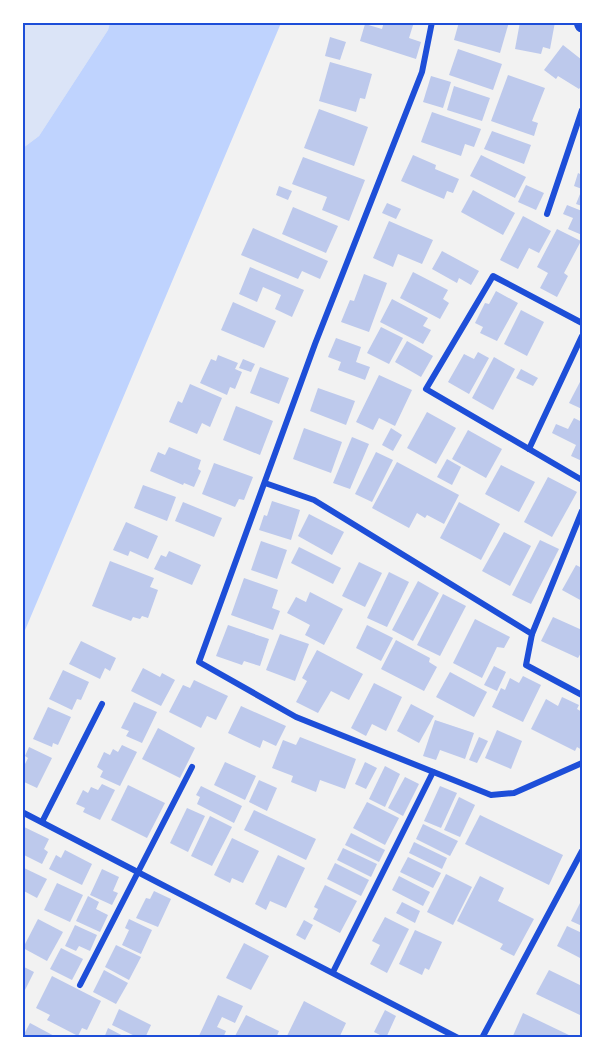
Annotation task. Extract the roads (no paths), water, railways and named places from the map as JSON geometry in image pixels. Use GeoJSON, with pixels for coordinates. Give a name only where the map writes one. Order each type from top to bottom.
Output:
{"type":"FeatureCollection","features":[{"type":"Feature","properties":{"kind":"street"},"geometry":{"type":"LineString","coordinates":[[432,22],[422,72],[315,344],[199,662],[296,717],[491,795],[514,793],[582,763]]}},
{"type":"Feature","properties":{"kind":"street"},"geometry":{"type":"LineString","coordinates":[[547,214],[582,110]]}},
{"type":"Feature","properties":{"kind":"street"},"geometry":{"type":"LineString","coordinates":[[582,323],[493,276],[426,389],[582,480]]}},
{"type":"Feature","properties":{"kind":"street"},"geometry":{"type":"LineString","coordinates":[[529,449],[582,336]]}},
{"type":"Feature","properties":{"kind":"street"},"geometry":{"type":"LineString","coordinates":[[265,483],[314,500],[532,634]]}},
{"type":"Feature","properties":{"kind":"street"},"geometry":{"type":"LineString","coordinates":[[582,511],[532,634],[526,665],[582,695]]}},
{"type":"Feature","properties":{"kind":"street"},"geometry":{"type":"LineString","coordinates":[[42,822],[102,704]]}},
{"type":"Feature","properties":{"kind":"street"},"geometry":{"type":"LineString","coordinates":[[80,985],[192,767]]}},
{"type":"Feature","properties":{"kind":"street"},"geometry":{"type":"LineString","coordinates":[[333,972],[433,772]]}},
{"type":"Feature","properties":{"kind":"street"},"geometry":{"type":"LineString","coordinates":[[22,812],[458,1038]]}},
{"type":"Feature","properties":{"kind":"street"},"geometry":{"type":"LineString","coordinates":[[482,1038],[582,851]]}},
{"type":"Feature","properties":{"kind":"water"},"geometry":{"type":"Polygon","coordinates":[[[110,23],[281,23],[23,635],[23,148],[39,136],[108,30],[110,23]]]}}]}
